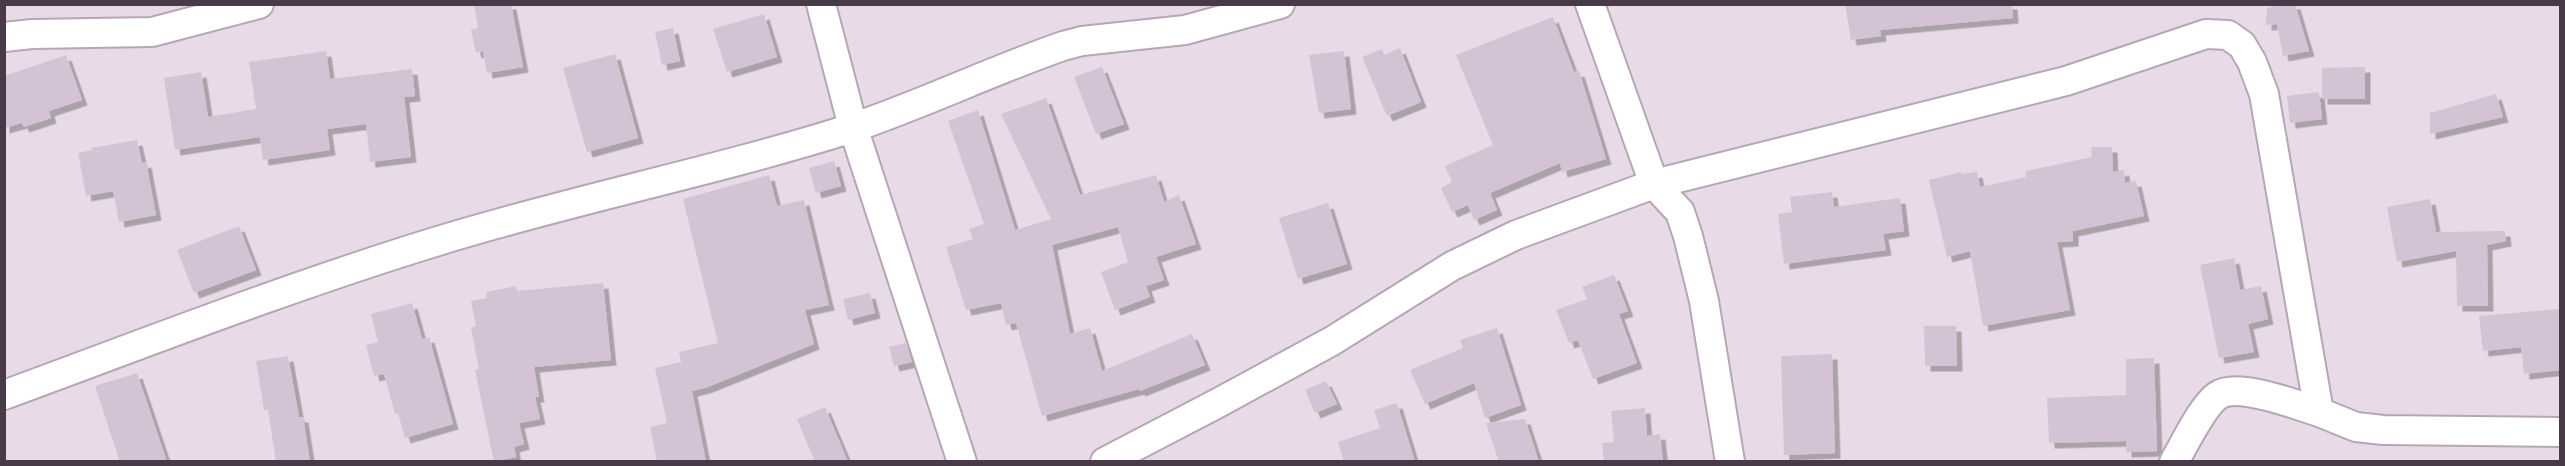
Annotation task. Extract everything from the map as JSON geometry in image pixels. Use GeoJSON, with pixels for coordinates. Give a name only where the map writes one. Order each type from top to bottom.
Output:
{"type":"FeatureCollection","features":[{"type":"Feature","properties":{"kind":"street"},"geometry":{"type":"LineString","coordinates":[[4,37],[32,33],[152,32],[259,4]]}},
{"type":"Feature","properties":{"kind":"street"},"geometry":{"type":"LineString","coordinates":[[821,4],[853,128],[962,462]]}},
{"type":"Feature","properties":{"kind":"street"},"geometry":{"type":"LineString","coordinates":[[4,395],[244,306],[436,242],[526,215],[759,157],[853,128],[1063,46],[1082,41],[1185,30],[1280,4]]}},
{"type":"Feature","properties":{"kind":"street"},"geometry":{"type":"LineString","coordinates":[[1590,4],[1654,184],[1680,212],[1688,236],[1704,301],[1730,462]]}},
{"type":"Feature","properties":{"kind":"street"},"geometry":{"type":"LineString","coordinates":[[1105,462],[1332,341],[1452,266],[1516,235],[1654,184],[2066,81],[2194,37],[2219,33],[2228,35],[2246,51],[2257,72],[2264,94],[2319,412]]}},
{"type":"Feature","properties":{"kind":"street"},"geometry":{"type":"LineString","coordinates":[[2174,462],[2209,405],[2222,393],[2232,391],[2257,393],[2319,412],[2356,427],[2383,430],[2560,432]]}},
{"type":"Feature","properties":{"kind":"shaded area"},"geometry":{"type":"Polygon","coordinates":[[[5,5],[2560,5],[2560,461],[5,461],[5,5]]]}},
{"type":"Feature","properties":{"kind":"building"},"geometry":{"type":"Polygon","coordinates":[[[474,4],[511,4],[523,67],[487,73],[483,51],[476,53],[471,30],[478,28],[474,4]]]}},
{"type":"Feature","properties":{"kind":"building"},"geometry":{"type":"Polygon","coordinates":[[[1845,4],[2012,4],[2013,18],[1880,30],[1881,36],[1851,40],[1845,4]]]}},
{"type":"Feature","properties":{"kind":"building"},"geometry":{"type":"Polygon","coordinates":[[[2295,4],[2309,51],[2283,56],[2277,24],[2266,25],[2267,8],[2295,4]]]}},
{"type":"Feature","properties":{"kind":"building"},"geometry":{"type":"Polygon","coordinates":[[[764,14],[777,57],[727,72],[713,29],[764,14]]]}},
{"type":"Feature","properties":{"kind":"building"},"geometry":{"type":"Polygon","coordinates":[[[1553,17],[1574,72],[1579,71],[1606,159],[1562,172],[1560,163],[1490,193],[1497,210],[1474,220],[1468,205],[1452,212],[1441,188],[1452,182],[1445,166],[1493,145],[1456,55],[1553,17]]]}},
{"type":"Feature","properties":{"kind":"building"},"geometry":{"type":"Polygon","coordinates":[[[673,28],[680,61],[662,65],[655,32],[673,28]]]}},
{"type":"Feature","properties":{"kind":"building"},"geometry":{"type":"Polygon","coordinates":[[[1400,48],[1421,102],[1387,116],[1362,57],[1382,49],[1384,55],[1400,48]]]}},
{"type":"Feature","properties":{"kind":"building"},"geometry":{"type":"Polygon","coordinates":[[[326,51],[330,79],[412,69],[415,96],[404,97],[411,157],[370,162],[366,124],[327,129],[330,150],[263,160],[260,137],[175,150],[164,78],[201,72],[208,117],[256,109],[249,62],[326,51]]]}},
{"type":"Feature","properties":{"kind":"building"},"geometry":{"type":"Polygon","coordinates":[[[1344,51],[1351,109],[1319,113],[1309,55],[1344,51]]]}},
{"type":"Feature","properties":{"kind":"building"},"geometry":{"type":"Polygon","coordinates":[[[615,54],[638,138],[587,152],[563,68],[615,54]]]}},
{"type":"Feature","properties":{"kind":"building"},"geometry":{"type":"Polygon","coordinates":[[[66,55],[82,100],[49,111],[51,118],[24,127],[22,123],[4,128],[4,76],[66,55]]]}},
{"type":"Feature","properties":{"kind":"building"},"geometry":{"type":"Polygon","coordinates":[[[1102,67],[1124,124],[1096,134],[1074,77],[1102,67]]]}},
{"type":"Feature","properties":{"kind":"building"},"geometry":{"type":"Polygon","coordinates":[[[2365,67],[2365,99],[2322,99],[2322,68],[2365,67]]]}},
{"type":"Feature","properties":{"kind":"building"},"geometry":{"type":"Polygon","coordinates":[[[2319,92],[2322,119],[2290,123],[2287,96],[2319,92]]]}},
{"type":"Feature","properties":{"kind":"building"},"geometry":{"type":"Polygon","coordinates":[[[2496,94],[2503,117],[2430,134],[2430,113],[2496,94]]]}},
{"type":"Feature","properties":{"kind":"building"},"geometry":{"type":"Polygon","coordinates":[[[1046,98],[1080,195],[1156,175],[1164,202],[1179,195],[1196,244],[1156,257],[1164,280],[1146,286],[1150,297],[1115,310],[1101,272],[1128,262],[1118,227],[1052,245],[1070,334],[1090,328],[1102,371],[1192,334],[1205,365],[1140,391],[1139,389],[1042,416],[1016,323],[1006,325],[1001,303],[966,310],[946,247],[973,239],[969,229],[984,224],[948,121],[978,110],[1015,230],[1051,219],[1001,114],[1046,98]]]}},
{"type":"Feature","properties":{"kind":"building"},"geometry":{"type":"Polygon","coordinates":[[[137,140],[142,163],[146,162],[156,215],[119,222],[113,191],[86,196],[78,153],[92,150],[91,148],[137,140]]]}},
{"type":"Feature","properties":{"kind":"building"},"geometry":{"type":"Polygon","coordinates":[[[2091,147],[2112,147],[2113,172],[2124,170],[2125,183],[2136,181],[2144,216],[2073,231],[2073,241],[2057,242],[2070,310],[1983,326],[1970,251],[1947,257],[1929,180],[1961,172],[1962,174],[1977,172],[1980,187],[2026,177],[2026,171],[2092,157],[2091,147]]]}},
{"type":"Feature","properties":{"kind":"building"},"geometry":{"type":"Polygon","coordinates":[[[834,161],[841,186],[816,193],[809,168],[834,161]]]}},
{"type":"Feature","properties":{"kind":"building"},"geometry":{"type":"Polygon","coordinates":[[[769,175],[777,206],[804,200],[829,305],[805,310],[814,344],[705,388],[692,391],[706,462],[657,462],[650,427],[667,423],[655,368],[681,362],[679,352],[718,343],[683,199],[769,175]]]}},
{"type":"Feature","properties":{"kind":"building"},"geometry":{"type":"Polygon","coordinates":[[[1832,192],[1834,207],[1900,198],[1904,231],[1883,234],[1886,250],[1784,264],[1778,214],[1792,212],[1790,197],[1832,192]]]}},
{"type":"Feature","properties":{"kind":"building"},"geometry":{"type":"Polygon","coordinates":[[[2430,199],[2436,232],[2505,231],[2506,241],[2487,245],[2488,306],[2457,306],[2456,251],[2397,262],[2387,207],[2430,199]]]}},
{"type":"Feature","properties":{"kind":"building"},"geometry":{"type":"Polygon","coordinates":[[[1328,203],[1347,264],[1298,279],[1279,218],[1328,203]]]}},
{"type":"Feature","properties":{"kind":"building"},"geometry":{"type":"Polygon","coordinates":[[[239,226],[256,270],[194,293],[177,250],[239,226]]]}},
{"type":"Feature","properties":{"kind":"building"},"geometry":{"type":"Polygon","coordinates":[[[2234,258],[2240,290],[2261,286],[2268,319],[2248,324],[2254,352],[2219,358],[2200,265],[2234,258]]]}},
{"type":"Feature","properties":{"kind":"building"},"geometry":{"type":"Polygon","coordinates":[[[1614,275],[1628,311],[1619,314],[1637,363],[1593,379],[1578,340],[1569,343],[1556,310],[1587,299],[1582,287],[1614,275]]]}},
{"type":"Feature","properties":{"kind":"building"},"geometry":{"type":"Polygon","coordinates":[[[603,283],[611,360],[534,367],[539,397],[535,397],[540,419],[519,423],[524,444],[514,447],[516,457],[494,462],[475,370],[479,369],[471,328],[476,326],[471,301],[487,298],[486,292],[516,286],[517,291],[603,283]]]}},
{"type":"Feature","properties":{"kind":"building"},"geometry":{"type":"Polygon","coordinates":[[[870,293],[875,313],[848,320],[843,299],[870,293]]]}},
{"type":"Feature","properties":{"kind":"building"},"geometry":{"type":"Polygon","coordinates":[[[412,303],[422,339],[429,337],[453,424],[405,438],[398,413],[395,414],[384,374],[374,376],[366,345],[378,342],[371,314],[412,303]]]}},
{"type":"Feature","properties":{"kind":"building"},"geometry":{"type":"Polygon","coordinates":[[[2560,309],[2560,370],[2524,374],[2521,347],[2483,351],[2479,316],[2560,309]]]}},
{"type":"Feature","properties":{"kind":"building"},"geometry":{"type":"Polygon","coordinates":[[[1924,326],[1956,326],[1957,366],[1925,366],[1924,326]]]}},
{"type":"Feature","properties":{"kind":"building"},"geometry":{"type":"Polygon","coordinates":[[[1497,328],[1521,405],[1485,418],[1474,383],[1425,404],[1410,370],[1463,348],[1460,340],[1497,328]]]}},
{"type":"Feature","properties":{"kind":"building"},"geometry":{"type":"Polygon","coordinates":[[[906,343],[912,362],[894,366],[889,347],[906,343]]]}},
{"type":"Feature","properties":{"kind":"building"},"geometry":{"type":"Polygon","coordinates":[[[1832,354],[1835,453],[1784,455],[1781,356],[1832,354]]]}},
{"type":"Feature","properties":{"kind":"building"},"geometry":{"type":"Polygon","coordinates":[[[288,356],[299,417],[303,417],[310,462],[276,462],[268,410],[264,410],[256,361],[288,356]]]}},
{"type":"Feature","properties":{"kind":"building"},"geometry":{"type":"Polygon","coordinates":[[[2154,358],[2157,451],[2126,452],[2126,441],[2049,443],[2047,398],[2126,395],[2126,359],[2154,358]]]}},
{"type":"Feature","properties":{"kind":"building"},"geometry":{"type":"Polygon","coordinates":[[[137,373],[167,462],[120,462],[95,386],[137,373]]]}},
{"type":"Feature","properties":{"kind":"building"},"geometry":{"type":"Polygon","coordinates":[[[1326,381],[1337,404],[1315,413],[1305,390],[1326,381]]]}},
{"type":"Feature","properties":{"kind":"building"},"geometry":{"type":"Polygon","coordinates":[[[1397,403],[1415,462],[1344,462],[1338,442],[1380,428],[1374,410],[1397,403]]]}},
{"type":"Feature","properties":{"kind":"building"},"geometry":{"type":"Polygon","coordinates":[[[825,407],[848,462],[815,462],[797,419],[825,407]]]}},
{"type":"Feature","properties":{"kind":"building"},"geometry":{"type":"Polygon","coordinates":[[[1645,408],[1647,436],[1660,434],[1663,462],[1604,462],[1602,443],[1614,442],[1611,411],[1645,408]]]}},
{"type":"Feature","properties":{"kind":"building"},"geometry":{"type":"Polygon","coordinates":[[[1525,419],[1539,462],[1499,462],[1486,423],[1525,419]]]}}]}
